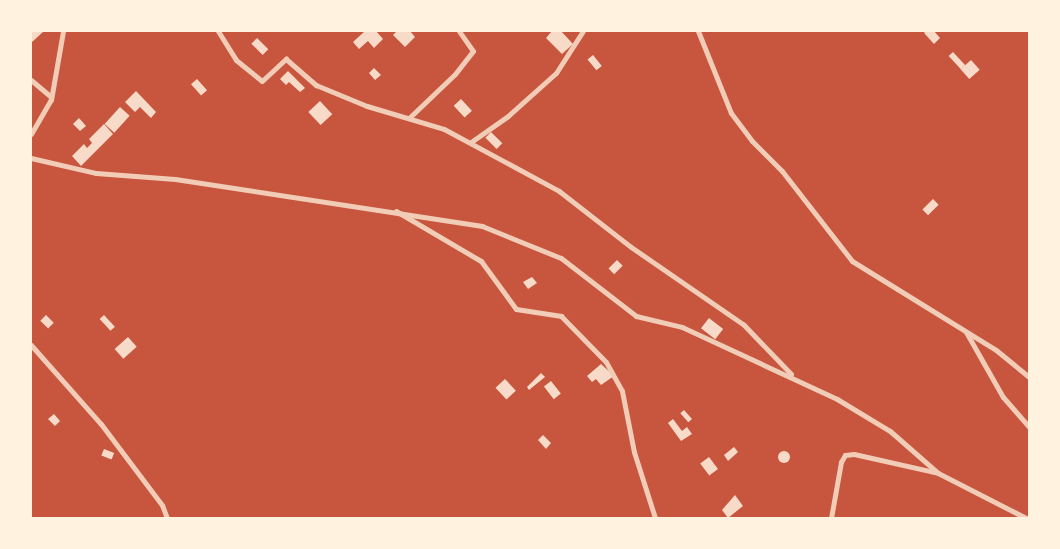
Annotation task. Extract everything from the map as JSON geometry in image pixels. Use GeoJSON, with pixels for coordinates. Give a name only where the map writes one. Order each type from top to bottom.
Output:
{"type":"FeatureCollection","features":[{"type":"Feature","properties":{"kind":"street"},"geometry":{"type":"LineString","coordinates":[[31,134],[52,97],[63,31]]}},
{"type":"Feature","properties":{"kind":"street"},"geometry":{"type":"LineString","coordinates":[[218,31],[236,60],[262,81],[286,59],[316,85],[367,106],[409,118],[471,142],[559,191],[654,263],[728,313],[793,376]]}},
{"type":"Feature","properties":{"kind":"street"},"geometry":{"type":"LineString","coordinates":[[409,118],[455,74],[473,51],[459,31]]}},
{"type":"Feature","properties":{"kind":"street"},"geometry":{"type":"LineString","coordinates":[[471,142],[508,116],[556,73],[583,31]]}},
{"type":"Feature","properties":{"kind":"street"},"geometry":{"type":"LineString","coordinates":[[698,31],[732,114],[752,141],[782,171],[835,242],[862,269],[1006,357],[1029,377]]}},
{"type":"Feature","properties":{"kind":"street"},"geometry":{"type":"LineString","coordinates":[[31,80],[52,97]]}},
{"type":"Feature","properties":{"kind":"street"},"geometry":{"type":"LineString","coordinates":[[31,158],[96,173],[175,179],[393,210],[482,226],[561,258],[636,316],[682,327],[726,349],[793,376],[890,431],[938,473],[1026,518]]}},
{"type":"Feature","properties":{"kind":"street"},"geometry":{"type":"LineString","coordinates":[[393,210],[481,261],[516,309],[561,316],[606,362],[622,392],[634,452],[655,518]]}},
{"type":"Feature","properties":{"kind":"street"},"geometry":{"type":"LineString","coordinates":[[966,332],[1003,397],[1029,427]]}},
{"type":"Feature","properties":{"kind":"street"},"geometry":{"type":"LineString","coordinates":[[31,345],[102,424],[162,505],[167,518]]}},
{"type":"Feature","properties":{"kind":"street"},"geometry":{"type":"LineString","coordinates":[[831,518],[839,470],[846,455],[854,454],[938,473]]}},
{"type":"Feature","properties":{"kind":"building"},"geometry":{"type":"Polygon","coordinates":[[[31,31],[44,31],[31,43],[31,31]]]}},
{"type":"Feature","properties":{"kind":"building"},"geometry":{"type":"Polygon","coordinates":[[[365,31],[376,31],[383,39],[374,48],[368,41],[359,49],[353,42],[365,31]]]}},
{"type":"Feature","properties":{"kind":"building"},"geometry":{"type":"Polygon","coordinates":[[[397,31],[410,31],[415,37],[405,47],[393,35],[397,31]]]}},
{"type":"Feature","properties":{"kind":"building"},"geometry":{"type":"Polygon","coordinates":[[[552,31],[561,31],[573,44],[562,54],[546,38],[552,31]]]}},
{"type":"Feature","properties":{"kind":"building"},"geometry":{"type":"Polygon","coordinates":[[[926,31],[934,31],[940,38],[934,44],[924,33],[926,31]]]}},
{"type":"Feature","properties":{"kind":"building"},"geometry":{"type":"Polygon","coordinates":[[[257,38],[268,49],[263,55],[251,44],[257,38]]]}},
{"type":"Feature","properties":{"kind":"building"},"geometry":{"type":"Polygon","coordinates":[[[953,52],[965,65],[961,69],[949,56],[953,52]]]}},
{"type":"Feature","properties":{"kind":"building"},"geometry":{"type":"Polygon","coordinates":[[[593,55],[602,66],[596,70],[588,59],[593,55]]]}},
{"type":"Feature","properties":{"kind":"building"},"geometry":{"type":"Polygon","coordinates":[[[971,60],[980,70],[969,79],[961,69],[971,60]]]}},
{"type":"Feature","properties":{"kind":"building"},"geometry":{"type":"Polygon","coordinates":[[[374,68],[381,75],[375,80],[369,73],[374,68]]]}},
{"type":"Feature","properties":{"kind":"building"},"geometry":{"type":"Polygon","coordinates":[[[288,71],[305,88],[300,92],[289,82],[286,85],[280,79],[288,71]]]}},
{"type":"Feature","properties":{"kind":"building"},"geometry":{"type":"Polygon","coordinates":[[[197,79],[207,90],[201,96],[191,84],[197,79]]]}},
{"type":"Feature","properties":{"kind":"building"},"geometry":{"type":"Polygon","coordinates":[[[136,91],[156,112],[151,118],[140,107],[135,112],[125,102],[136,91]]]}},
{"type":"Feature","properties":{"kind":"building"},"geometry":{"type":"Polygon","coordinates":[[[461,99],[472,111],[465,118],[454,106],[461,99]]]}},
{"type":"Feature","properties":{"kind":"building"},"geometry":{"type":"Polygon","coordinates":[[[320,101],[332,114],[321,125],[308,112],[320,101]]]}},
{"type":"Feature","properties":{"kind":"building"},"geometry":{"type":"Polygon","coordinates":[[[120,107],[130,116],[114,133],[105,124],[120,107]]]}},
{"type":"Feature","properties":{"kind":"building"},"geometry":{"type":"Polygon","coordinates":[[[79,118],[86,126],[80,131],[73,124],[79,118]]]}},
{"type":"Feature","properties":{"kind":"building"},"geometry":{"type":"Polygon","coordinates":[[[104,124],[113,134],[81,166],[72,156],[84,144],[87,148],[92,143],[89,139],[104,124]]]}},
{"type":"Feature","properties":{"kind":"building"},"geometry":{"type":"Polygon","coordinates":[[[491,132],[502,143],[497,149],[485,138],[491,132]]]}},
{"type":"Feature","properties":{"kind":"building"},"geometry":{"type":"Polygon","coordinates":[[[933,199],[939,205],[928,215],[922,210],[933,199]]]}},
{"type":"Feature","properties":{"kind":"building"},"geometry":{"type":"Polygon","coordinates":[[[617,260],[623,266],[614,274],[609,268],[617,260]]]}},
{"type":"Feature","properties":{"kind":"building"},"geometry":{"type":"Polygon","coordinates":[[[532,277],[537,283],[528,289],[523,282],[532,277]]]}},
{"type":"Feature","properties":{"kind":"building"},"geometry":{"type":"Polygon","coordinates":[[[46,315],[54,323],[48,328],[40,321],[46,315]]]}},
{"type":"Feature","properties":{"kind":"building"},"geometry":{"type":"Polygon","coordinates":[[[104,315],[115,327],[111,331],[100,319],[104,315]]]}},
{"type":"Feature","properties":{"kind":"building"},"geometry":{"type":"Polygon","coordinates":[[[709,318],[723,329],[715,339],[701,328],[709,318]]]}},
{"type":"Feature","properties":{"kind":"building"},"geometry":{"type":"Polygon","coordinates":[[[128,337],[137,347],[123,359],[115,349],[128,337]]]}},
{"type":"Feature","properties":{"kind":"building"},"geometry":{"type":"Polygon","coordinates":[[[601,364],[614,376],[601,385],[596,379],[592,382],[587,376],[601,364]]]}},
{"type":"Feature","properties":{"kind":"building"},"geometry":{"type":"Polygon","coordinates":[[[541,373],[545,377],[529,390],[527,387],[541,373]]]}},
{"type":"Feature","properties":{"kind":"building"},"geometry":{"type":"Polygon","coordinates":[[[505,379],[516,391],[506,400],[495,388],[505,379]]]}},
{"type":"Feature","properties":{"kind":"building"},"geometry":{"type":"Polygon","coordinates":[[[551,381],[561,394],[554,399],[544,387],[551,381]]]}},
{"type":"Feature","properties":{"kind":"building"},"geometry":{"type":"Polygon","coordinates":[[[684,410],[692,419],[688,422],[680,413],[684,410]]]}},
{"type":"Feature","properties":{"kind":"building"},"geometry":{"type":"Polygon","coordinates":[[[54,414],[60,421],[55,426],[48,419],[54,414]]]}},
{"type":"Feature","properties":{"kind":"building"},"geometry":{"type":"Polygon","coordinates":[[[673,419],[682,431],[687,427],[692,434],[681,441],[668,423],[673,419]]]}},
{"type":"Feature","properties":{"kind":"building"},"geometry":{"type":"Polygon","coordinates":[[[543,435],[551,443],[546,449],[538,440],[543,435]]]}},
{"type":"Feature","properties":{"kind":"building"},"geometry":{"type":"Polygon","coordinates":[[[734,447],[738,452],[728,461],[724,455],[734,447]]]}},
{"type":"Feature","properties":{"kind":"building"},"geometry":{"type":"Polygon","coordinates":[[[104,449],[114,453],[112,460],[101,455],[104,449]]]}},
{"type":"Feature","properties":{"kind":"building"},"geometry":{"type":"Polygon","coordinates":[[[782,451],[786,451],[790,457],[786,463],[782,463],[778,459],[778,455],[782,451]]]}},
{"type":"Feature","properties":{"kind":"building"},"geometry":{"type":"Polygon","coordinates":[[[709,457],[718,469],[709,476],[700,464],[709,457]]]}},
{"type":"Feature","properties":{"kind":"building"},"geometry":{"type":"Polygon","coordinates":[[[735,495],[743,506],[728,518],[722,510],[735,495]]]}}]}
